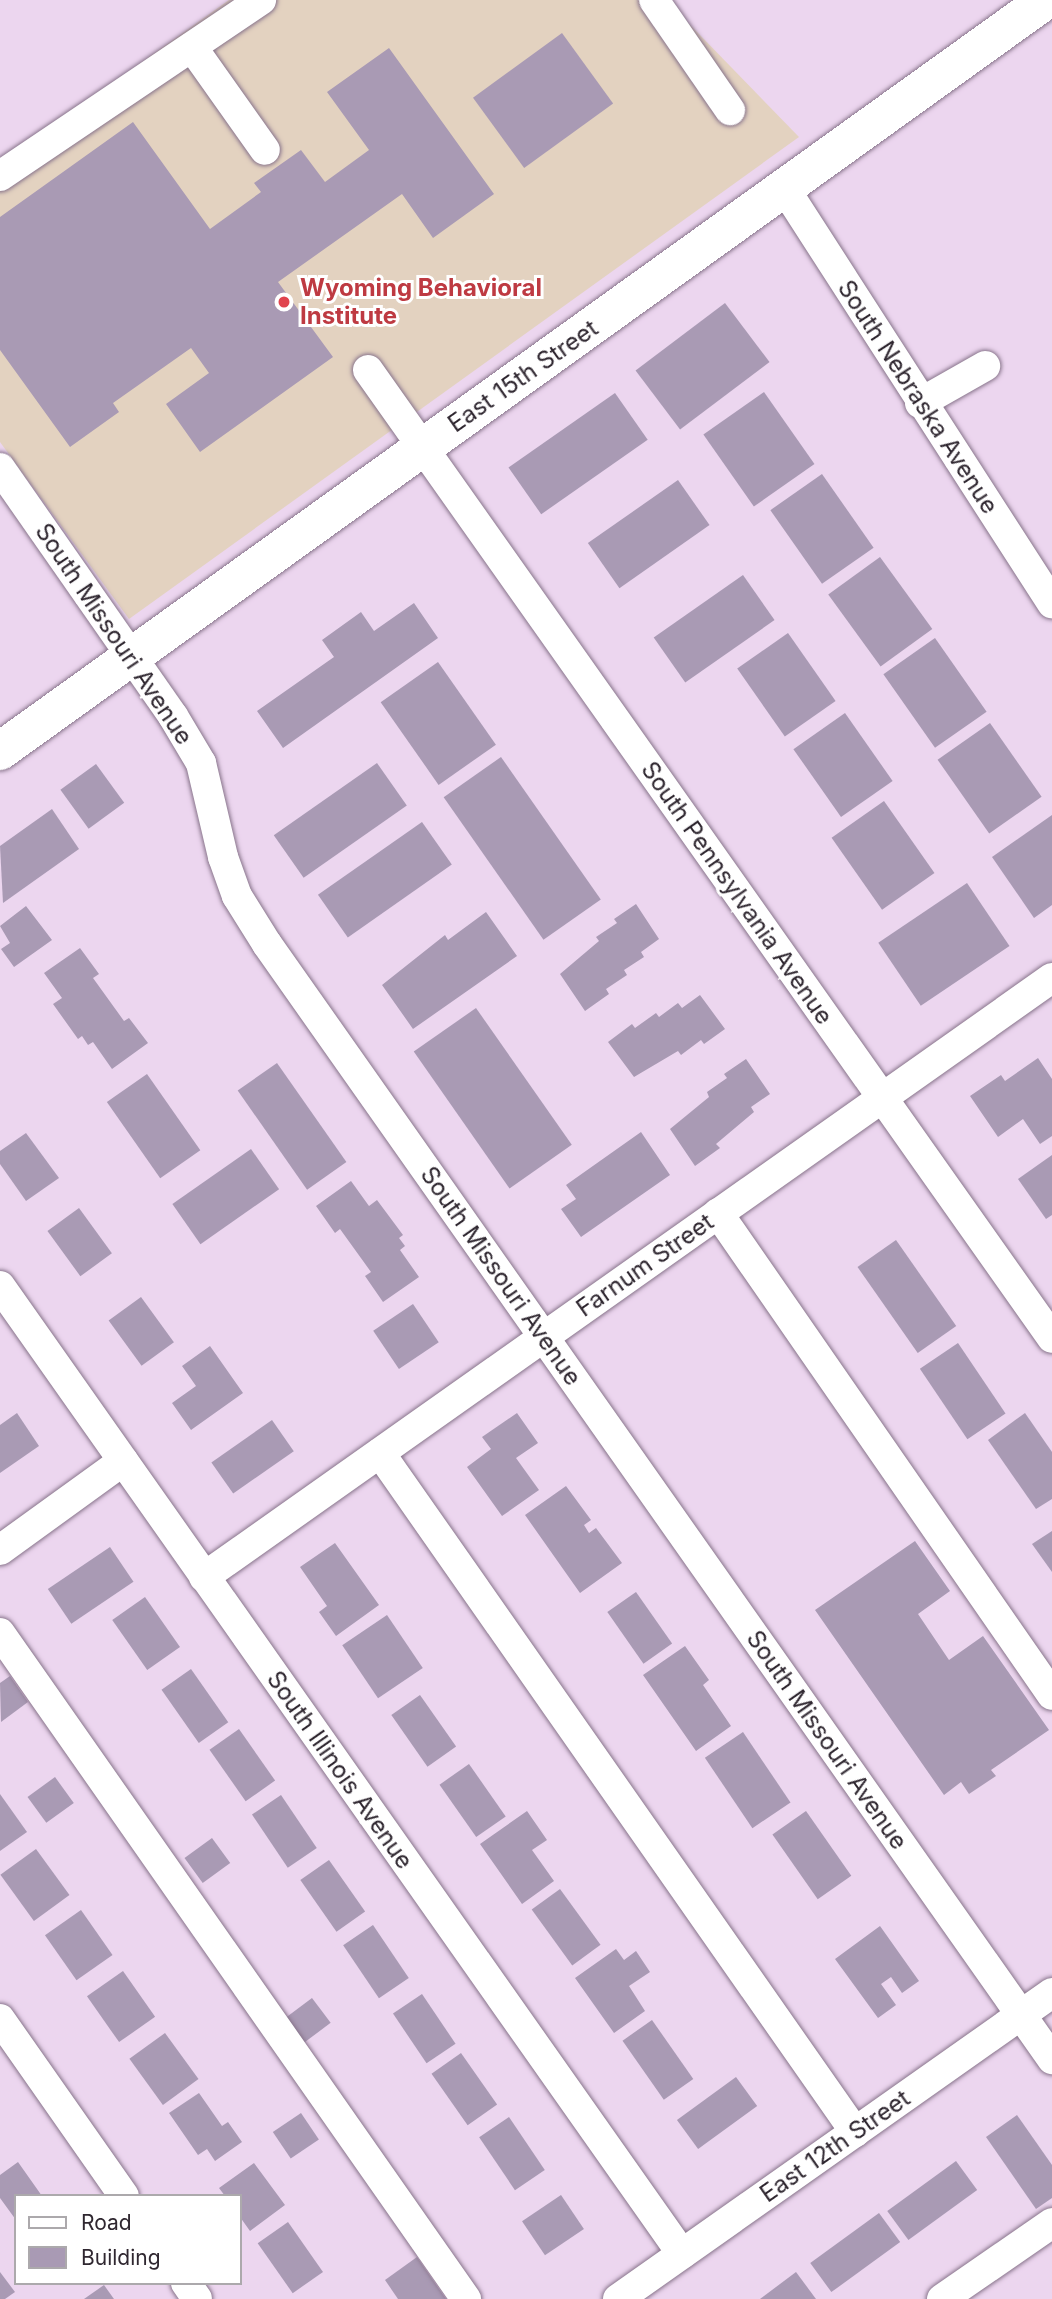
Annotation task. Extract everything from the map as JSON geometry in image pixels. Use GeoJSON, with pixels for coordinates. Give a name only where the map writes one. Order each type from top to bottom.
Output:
{"type":"FeatureCollection","features":[{"type":"Feature","properties":{"kind":"main road","name":"East 15th Street"},"geometry":{"type":"LineString","coordinates":[[0,751],[1045,0]]}},
{"type":"Feature","properties":{"kind":"street"},"geometry":{"type":"LineString","coordinates":[[0,176],[261,0]]}},
{"type":"Feature","properties":{"kind":"street"},"geometry":{"type":"LineString","coordinates":[[654,0],[730,110]]}},
{"type":"Feature","properties":{"kind":"street"},"geometry":{"type":"LineString","coordinates":[[192,47],[265,150]]}},
{"type":"Feature","properties":{"kind":"street","name":"South Nebraska Avenue"},"geometry":{"type":"LineString","coordinates":[[785,189],[920,403],[1052,603]]}},
{"type":"Feature","properties":{"kind":"street"},"geometry":{"type":"LineString","coordinates":[[920,403],[985,366]]}},
{"type":"Feature","properties":{"kind":"street","name":"South Pennsylvania Avenue"},"geometry":{"type":"LineString","coordinates":[[369,370],[1052,1338]]}},
{"type":"Feature","properties":{"kind":"street","name":"South Missouri Avenue"},"geometry":{"type":"LineString","coordinates":[[0,468],[201,763],[237,896],[1052,2059]]}},
{"type":"Feature","properties":{"kind":"street","name":"Farnum Street"},"geometry":{"type":"LineString","coordinates":[[204,1577],[881,1096],[1052,978]]}},
{"type":"Feature","properties":{"kind":"street"},"geometry":{"type":"LineString","coordinates":[[718,1213],[1052,1695]]}},
{"type":"Feature","properties":{"kind":"street","name":"South Illinois Avenue"},"geometry":{"type":"LineString","coordinates":[[0,1286],[682,2254]]}},
{"type":"Feature","properties":{"kind":"street"},"geometry":{"type":"LineString","coordinates":[[380,1453],[855,2132]]}},
{"type":"Feature","properties":{"kind":"street"},"geometry":{"type":"LineString","coordinates":[[0,1550],[123,1461]]}},
{"type":"Feature","properties":{"kind":"street"},"geometry":{"type":"LineString","coordinates":[[0,1633],[466,2299]]}},
{"type":"Feature","properties":{"kind":"street","name":"East 12th Street"},"geometry":{"type":"LineString","coordinates":[[618,2299],[1052,1993]]}},
{"type":"Feature","properties":{"kind":"street"},"geometry":{"type":"LineString","coordinates":[[0,2019],[123,2194]]}},
{"type":"Feature","properties":{"kind":"street"},"geometry":{"type":"LineString","coordinates":[[942,2299],[1052,2223]]}},
{"type":"Feature","properties":{"kind":"shaded area","name":"Wyoming Behavioral Institute"},"geometry":{"type":"Polygon","coordinates":[[[229,0],[666,0],[799,137],[129,619],[0,442],[0,163],[229,0]]]}},
{"type":"Feature","properties":{"kind":"building"},"geometry":{"type":"Polygon","coordinates":[[[562,33],[613,103],[524,168],[473,98],[562,33]]]}},
{"type":"Feature","properties":{"kind":"building"},"geometry":{"type":"Polygon","coordinates":[[[389,48],[494,194],[433,238],[402,194],[278,282],[333,357],[200,452],[166,404],[209,373],[191,348],[113,403],[119,412],[70,447],[0,350],[0,217],[133,122],[210,229],[261,192],[254,183],[301,150],[325,182],[369,150],[327,92],[389,48]]]}},
{"type":"Feature","properties":{"kind":"building"},"geometry":{"type":"Polygon","coordinates":[[[725,303],[770,362],[680,430],[636,370],[725,303]]]}},
{"type":"Feature","properties":{"kind":"building"},"geometry":{"type":"Polygon","coordinates":[[[764,392],[814,464],[754,507],[703,434],[764,392]]]}},
{"type":"Feature","properties":{"kind":"building"},"geometry":{"type":"Polygon","coordinates":[[[615,393],[648,440],[541,514],[509,468],[615,393]]]}},
{"type":"Feature","properties":{"kind":"building"},"geometry":{"type":"Polygon","coordinates":[[[822,474],[874,548],[822,584],[770,510],[822,474]]]}},
{"type":"Feature","properties":{"kind":"building"},"geometry":{"type":"Polygon","coordinates":[[[678,480],[710,525],[619,588],[588,543],[678,480]]]}},
{"type":"Feature","properties":{"kind":"building"},"geometry":{"type":"Polygon","coordinates":[[[880,557],[932,629],[881,667],[828,595],[880,557]]]}},
{"type":"Feature","properties":{"kind":"building"},"geometry":{"type":"Polygon","coordinates":[[[743,575],[775,620],[685,683],[654,638],[743,575]]]}},
{"type":"Feature","properties":{"kind":"building"},"geometry":{"type":"Polygon","coordinates":[[[414,603],[438,638],[283,748],[257,711],[334,657],[322,640],[361,612],[374,631],[414,603]]]}},
{"type":"Feature","properties":{"kind":"building"},"geometry":{"type":"Polygon","coordinates":[[[788,633],[836,701],[785,737],[737,669],[788,633]]]}},
{"type":"Feature","properties":{"kind":"building"},"geometry":{"type":"Polygon","coordinates":[[[935,638],[987,712],[935,748],[883,674],[935,638]]]}},
{"type":"Feature","properties":{"kind":"building"},"geometry":{"type":"Polygon","coordinates":[[[438,662],[496,745],[439,785],[381,702],[438,662]]]}},
{"type":"Feature","properties":{"kind":"building"},"geometry":{"type":"Polygon","coordinates":[[[845,713],[893,781],[841,817],[793,749],[845,713]]]}},
{"type":"Feature","properties":{"kind":"building"},"geometry":{"type":"Polygon","coordinates":[[[990,723],[1042,797],[989,833],[938,760],[990,723]]]}},
{"type":"Feature","properties":{"kind":"building"},"geometry":{"type":"Polygon","coordinates":[[[501,757],[601,900],[543,940],[444,797],[501,757]]]}},
{"type":"Feature","properties":{"kind":"building"},"geometry":{"type":"Polygon","coordinates":[[[377,763],[407,806],[304,878],[274,835],[377,763]]]}},
{"type":"Feature","properties":{"kind":"building"},"geometry":{"type":"Polygon","coordinates":[[[96,764],[124,803],[89,829],[60,790],[96,764]]]}},
{"type":"Feature","properties":{"kind":"building"},"geometry":{"type":"Polygon","coordinates":[[[884,801],[934,873],[882,910],[832,838],[884,801]]]}},
{"type":"Feature","properties":{"kind":"building"},"geometry":{"type":"Polygon","coordinates":[[[52,809],[79,849],[3,903],[0,846],[52,809]]]}},
{"type":"Feature","properties":{"kind":"building"},"geometry":{"type":"Polygon","coordinates":[[[1052,815],[1052,905],[1034,918],[992,857],[1052,815]]]}},
{"type":"Feature","properties":{"kind":"building"},"geometry":{"type":"Polygon","coordinates":[[[422,822],[452,865],[348,937],[318,895],[422,822]]]}},
{"type":"Feature","properties":{"kind":"building"},"geometry":{"type":"Polygon","coordinates":[[[967,883],[1009,946],[921,1006],[878,943],[967,883]]]}},
{"type":"Feature","properties":{"kind":"building"},"geometry":{"type":"Polygon","coordinates":[[[636,904],[659,939],[641,952],[644,957],[624,970],[627,975],[606,989],[609,994],[585,1011],[560,974],[599,941],[596,937],[617,923],[614,919],[636,904]]]}},
{"type":"Feature","properties":{"kind":"building"},"geometry":{"type":"Polygon","coordinates":[[[26,906],[52,940],[14,967],[1,949],[10,943],[0,926],[26,906]]]}},
{"type":"Feature","properties":{"kind":"building"},"geometry":{"type":"Polygon","coordinates":[[[486,912],[517,956],[413,1029],[382,985],[445,935],[448,940],[486,912]]]}},
{"type":"Feature","properties":{"kind":"building"},"geometry":{"type":"Polygon","coordinates":[[[80,948],[99,974],[93,978],[124,1021],[129,1018],[148,1043],[112,1069],[93,1042],[88,1045],[82,1036],[78,1039],[53,1004],[62,998],[44,973],[80,948]]]}},
{"type":"Feature","properties":{"kind":"building"},"geometry":{"type":"Polygon","coordinates":[[[700,995],[725,1029],[704,1044],[701,1040],[681,1055],[678,1051],[634,1077],[608,1042],[632,1024],[635,1028],[656,1013],[659,1017],[678,1003],[682,1008],[700,995]]]}},
{"type":"Feature","properties":{"kind":"building"},"geometry":{"type":"Polygon","coordinates":[[[476,1008],[572,1145],[510,1188],[414,1052],[476,1008]]]}},
{"type":"Feature","properties":{"kind":"building"},"geometry":{"type":"Polygon","coordinates":[[[1038,1058],[1052,1079],[1052,1136],[1040,1144],[1023,1119],[998,1137],[970,1096],[1001,1075],[1005,1081],[1038,1058]]]}},
{"type":"Feature","properties":{"kind":"building"},"geometry":{"type":"Polygon","coordinates":[[[746,1059],[770,1094],[751,1107],[754,1112],[716,1144],[720,1148],[695,1166],[670,1129],[709,1097],[707,1092],[727,1078],[724,1074],[746,1059]]]}},
{"type":"Feature","properties":{"kind":"building"},"geometry":{"type":"Polygon","coordinates":[[[277,1063],[346,1162],[307,1190],[238,1091],[277,1063]]]}},
{"type":"Feature","properties":{"kind":"building"},"geometry":{"type":"Polygon","coordinates":[[[147,1074],[200,1150],[160,1178],[107,1102],[147,1074]]]}},
{"type":"Feature","properties":{"kind":"building"},"geometry":{"type":"Polygon","coordinates":[[[641,1132],[670,1175],[581,1237],[561,1209],[576,1199],[566,1185],[641,1132]]]}},
{"type":"Feature","properties":{"kind":"building"},"geometry":{"type":"Polygon","coordinates":[[[26,1133],[59,1178],[26,1201],[0,1164],[0,1151],[26,1133]]]}},
{"type":"Feature","properties":{"kind":"building"},"geometry":{"type":"Polygon","coordinates":[[[251,1149],[279,1189],[200,1244],[172,1204],[251,1149]]]}},
{"type":"Feature","properties":{"kind":"building"},"geometry":{"type":"Polygon","coordinates":[[[1052,1155],[1052,1215],[1046,1219],[1018,1179],[1052,1155]]]}},
{"type":"Feature","properties":{"kind":"building"},"geometry":{"type":"Polygon","coordinates":[[[351,1181],[369,1206],[377,1200],[403,1235],[399,1238],[405,1246],[400,1250],[419,1277],[383,1302],[365,1276],[371,1272],[340,1229],[335,1233],[316,1206],[351,1181]]]}},
{"type":"Feature","properties":{"kind":"building"},"geometry":{"type":"Polygon","coordinates":[[[79,1208],[112,1253],[80,1276],[47,1231],[79,1208]]]}},
{"type":"Feature","properties":{"kind":"building"},"geometry":{"type":"Polygon","coordinates":[[[896,1240],[956,1326],[918,1353],[857,1267],[896,1240]]]}},
{"type":"Feature","properties":{"kind":"building"},"geometry":{"type":"Polygon","coordinates":[[[141,1297],[174,1342],[142,1366],[109,1321],[141,1297]]]}},
{"type":"Feature","properties":{"kind":"building"},"geometry":{"type":"Polygon","coordinates":[[[413,1304],[439,1342],[399,1369],[373,1331],[413,1304]]]}},
{"type":"Feature","properties":{"kind":"building"},"geometry":{"type":"Polygon","coordinates":[[[958,1343],[1006,1413],[967,1439],[920,1369],[958,1343]]]}},
{"type":"Feature","properties":{"kind":"building"},"geometry":{"type":"Polygon","coordinates":[[[210,1346],[243,1393],[191,1430],[172,1403],[196,1386],[182,1366],[210,1346]]]}},
{"type":"Feature","properties":{"kind":"building"},"geometry":{"type":"Polygon","coordinates":[[[17,1413],[39,1446],[0,1473],[0,1425],[17,1413]]]}},
{"type":"Feature","properties":{"kind":"building"},"geometry":{"type":"Polygon","coordinates":[[[517,1413],[538,1443],[516,1458],[539,1490],[502,1516],[467,1467],[491,1449],[482,1437],[517,1413]]]}},
{"type":"Feature","properties":{"kind":"building"},"geometry":{"type":"Polygon","coordinates":[[[1025,1413],[1052,1452],[1052,1499],[1036,1509],[988,1440],[1025,1413]]]}},
{"type":"Feature","properties":{"kind":"building"},"geometry":{"type":"Polygon","coordinates":[[[272,1420],[294,1451],[233,1494],[211,1462],[272,1420]]]}},
{"type":"Feature","properties":{"kind":"building"},"geometry":{"type":"Polygon","coordinates":[[[566,1486],[591,1520],[584,1525],[589,1533],[596,1528],[622,1563],[580,1593],[525,1515],[566,1486]]]}},
{"type":"Feature","properties":{"kind":"building"},"geometry":{"type":"Polygon","coordinates":[[[1052,1531],[1052,1572],[1032,1544],[1052,1531]]]}},
{"type":"Feature","properties":{"kind":"building"},"geometry":{"type":"Polygon","coordinates":[[[915,1541],[950,1591],[918,1614],[949,1660],[983,1636],[1049,1730],[991,1770],[996,1776],[969,1794],[961,1782],[944,1795],[815,1610],[915,1541]]]}},
{"type":"Feature","properties":{"kind":"building"},"geometry":{"type":"Polygon","coordinates":[[[335,1543],[379,1605],[336,1636],[319,1612],[327,1606],[300,1567],[335,1543]]]}},
{"type":"Feature","properties":{"kind":"building"},"geometry":{"type":"Polygon","coordinates":[[[110,1547],[133,1582],[71,1624],[48,1589],[110,1547]]]}},
{"type":"Feature","properties":{"kind":"building"},"geometry":{"type":"Polygon","coordinates":[[[636,1592],[672,1644],[643,1664],[607,1612],[636,1592]]]}},
{"type":"Feature","properties":{"kind":"building"},"geometry":{"type":"Polygon","coordinates":[[[145,1597],[180,1647],[147,1670],[112,1620],[145,1597]]]}},
{"type":"Feature","properties":{"kind":"building"},"geometry":{"type":"Polygon","coordinates":[[[387,1615],[423,1668],[378,1698],[342,1645],[387,1615]]]}},
{"type":"Feature","properties":{"kind":"building"},"geometry":{"type":"Polygon","coordinates":[[[685,1646],[709,1680],[703,1685],[731,1726],[696,1751],[643,1675],[685,1646]]]}},
{"type":"Feature","properties":{"kind":"building"},"geometry":{"type":"Polygon","coordinates":[[[191,1669],[228,1722],[199,1743],[162,1690],[191,1669]]]}},
{"type":"Feature","properties":{"kind":"building"},"geometry":{"type":"Polygon","coordinates":[[[10,1676],[28,1702],[1,1722],[0,1683],[10,1676]]]}},
{"type":"Feature","properties":{"kind":"building"},"geometry":{"type":"Polygon","coordinates":[[[420,1695],[456,1747],[427,1767],[391,1715],[420,1695]]]}},
{"type":"Feature","properties":{"kind":"building"},"geometry":{"type":"Polygon","coordinates":[[[239,1729],[275,1781],[246,1801],[210,1750],[239,1729]]]}},
{"type":"Feature","properties":{"kind":"building"},"geometry":{"type":"Polygon","coordinates":[[[743,1732],[791,1802],[752,1828],[705,1758],[743,1732]]]}},
{"type":"Feature","properties":{"kind":"building"},"geometry":{"type":"Polygon","coordinates":[[[469,1764],[506,1816],[476,1837],[440,1785],[469,1764]]]}},
{"type":"Feature","properties":{"kind":"building"},"geometry":{"type":"Polygon","coordinates":[[[55,1777],[74,1803],[46,1823],[27,1797],[55,1777]]]}},
{"type":"Feature","properties":{"kind":"building"},"geometry":{"type":"Polygon","coordinates":[[[0,1794],[27,1832],[0,1851],[0,1794]]]}},
{"type":"Feature","properties":{"kind":"building"},"geometry":{"type":"Polygon","coordinates":[[[281,1795],[317,1848],[288,1868],[252,1815],[281,1795]]]}},
{"type":"Feature","properties":{"kind":"building"},"geometry":{"type":"Polygon","coordinates":[[[527,1811],[547,1840],[532,1850],[554,1881],[522,1904],[480,1844],[527,1811]]]}},
{"type":"Feature","properties":{"kind":"building"},"geometry":{"type":"Polygon","coordinates":[[[806,1811],[851,1876],[818,1899],[772,1835],[806,1811]]]}},
{"type":"Feature","properties":{"kind":"building"},"geometry":{"type":"Polygon","coordinates":[[[212,1838],[230,1863],[203,1883],[184,1858],[212,1838]]]}},
{"type":"Feature","properties":{"kind":"building"},"geometry":{"type":"Polygon","coordinates":[[[36,1849],[70,1895],[34,1921],[0,1875],[36,1849]]]}},
{"type":"Feature","properties":{"kind":"building"},"geometry":{"type":"Polygon","coordinates":[[[329,1860],[365,1912],[336,1932],[300,1880],[329,1860]]]}},
{"type":"Feature","properties":{"kind":"building"},"geometry":{"type":"Polygon","coordinates":[[[560,1889],[601,1945],[572,1965],[532,1910],[560,1889]]]}},
{"type":"Feature","properties":{"kind":"building"},"geometry":{"type":"Polygon","coordinates":[[[81,1910],[113,1955],[77,1980],[45,1935],[81,1910]]]}},
{"type":"Feature","properties":{"kind":"building"},"geometry":{"type":"Polygon","coordinates":[[[373,1925],[409,1978],[379,1998],[343,1945],[373,1925]]]}},
{"type":"Feature","properties":{"kind":"building"},"geometry":{"type":"Polygon","coordinates":[[[880,1926],[919,1981],[902,1993],[891,1977],[881,1984],[896,2005],[878,2018],[835,1959],[880,1926]]]}},
{"type":"Feature","properties":{"kind":"building"},"geometry":{"type":"Polygon","coordinates":[[[616,1949],[624,1960],[636,1951],[650,1972],[629,1986],[645,2011],[614,2033],[575,1978],[616,1949]]]}},
{"type":"Feature","properties":{"kind":"building"},"geometry":{"type":"Polygon","coordinates":[[[123,1971],[155,2017],[119,2042],[87,1996],[123,1971]]]}},
{"type":"Feature","properties":{"kind":"building"},"geometry":{"type":"Polygon","coordinates":[[[422,1994],[456,2044],[427,2063],[393,2014],[422,1994]]]}},
{"type":"Feature","properties":{"kind":"building"},"geometry":{"type":"Polygon","coordinates":[[[312,1998],[331,2023],[304,2043],[286,2018],[312,1998]]]}},
{"type":"Feature","properties":{"kind":"building"},"geometry":{"type":"Polygon","coordinates":[[[652,2020],[693,2079],[664,2100],[623,2041],[652,2020]]]}},
{"type":"Feature","properties":{"kind":"building"},"geometry":{"type":"Polygon","coordinates":[[[165,2033],[199,2079],[163,2105],[129,2059],[165,2033]]]}},
{"type":"Feature","properties":{"kind":"building"},"geometry":{"type":"Polygon","coordinates":[[[461,2053],[497,2105],[468,2125],[432,2074],[461,2053]]]}},
{"type":"Feature","properties":{"kind":"building"},"geometry":{"type":"Polygon","coordinates":[[[736,2077],[757,2106],[698,2149],[677,2120],[736,2077]]]}},
{"type":"Feature","properties":{"kind":"building"},"geometry":{"type":"Polygon","coordinates":[[[199,2093],[222,2126],[228,2122],[242,2142],[215,2161],[207,2149],[198,2155],[169,2113],[199,2093]]]}},
{"type":"Feature","properties":{"kind":"building"},"geometry":{"type":"Polygon","coordinates":[[[301,2113],[319,2140],[291,2159],[273,2132],[301,2113]]]}},
{"type":"Feature","properties":{"kind":"building"},"geometry":{"type":"Polygon","coordinates":[[[1017,2115],[1052,2165],[1052,2198],[1036,2209],[986,2137],[1017,2115]]]}},
{"type":"Feature","properties":{"kind":"building"},"geometry":{"type":"Polygon","coordinates":[[[509,2117],[545,2170],[515,2190],[479,2137],[509,2117]]]}},
{"type":"Feature","properties":{"kind":"building"},"geometry":{"type":"Polygon","coordinates":[[[956,2161],[977,2190],[908,2240],[887,2211],[956,2161]]]}},
{"type":"Feature","properties":{"kind":"building"},"geometry":{"type":"Polygon","coordinates":[[[18,2162],[41,2194],[14,2194],[14,2217],[0,2198],[0,2175],[18,2162]]]}},
{"type":"Feature","properties":{"kind":"building"},"geometry":{"type":"Polygon","coordinates":[[[254,2163],[285,2205],[250,2231],[242,2220],[242,2194],[224,2194],[219,2188],[254,2163]]]}},
{"type":"Feature","properties":{"kind":"building"},"geometry":{"type":"Polygon","coordinates":[[[561,2195],[584,2229],[545,2255],[522,2221],[561,2195]]]}},
{"type":"Feature","properties":{"kind":"building"},"geometry":{"type":"Polygon","coordinates":[[[879,2213],[900,2242],[831,2292],[810,2263],[879,2213]]]}},
{"type":"Feature","properties":{"kind":"building"},"geometry":{"type":"Polygon","coordinates":[[[288,2222],[323,2272],[293,2293],[258,2243],[288,2222]]]}},
{"type":"Feature","properties":{"kind":"building"},"geometry":{"type":"Polygon","coordinates":[[[417,2257],[446,2299],[398,2299],[385,2280],[417,2257]]]}},
{"type":"Feature","properties":{"kind":"building"},"geometry":{"type":"Polygon","coordinates":[[[0,2272],[15,2292],[5,2299],[0,2299],[0,2272]]]}},
{"type":"Feature","properties":{"kind":"building"},"geometry":{"type":"Polygon","coordinates":[[[796,2272],[816,2299],[760,2299],[796,2272]]]}},
{"type":"Feature","properties":{"kind":"building"},"geometry":{"type":"Polygon","coordinates":[[[104,2285],[114,2299],[84,2299],[104,2285]]]}},
{"type":"Feature","properties":{"kind":"place","name":"Wyoming Behavioral Institute"},"geometry":{"type":"Point","coordinates":[284,302]}}]}
